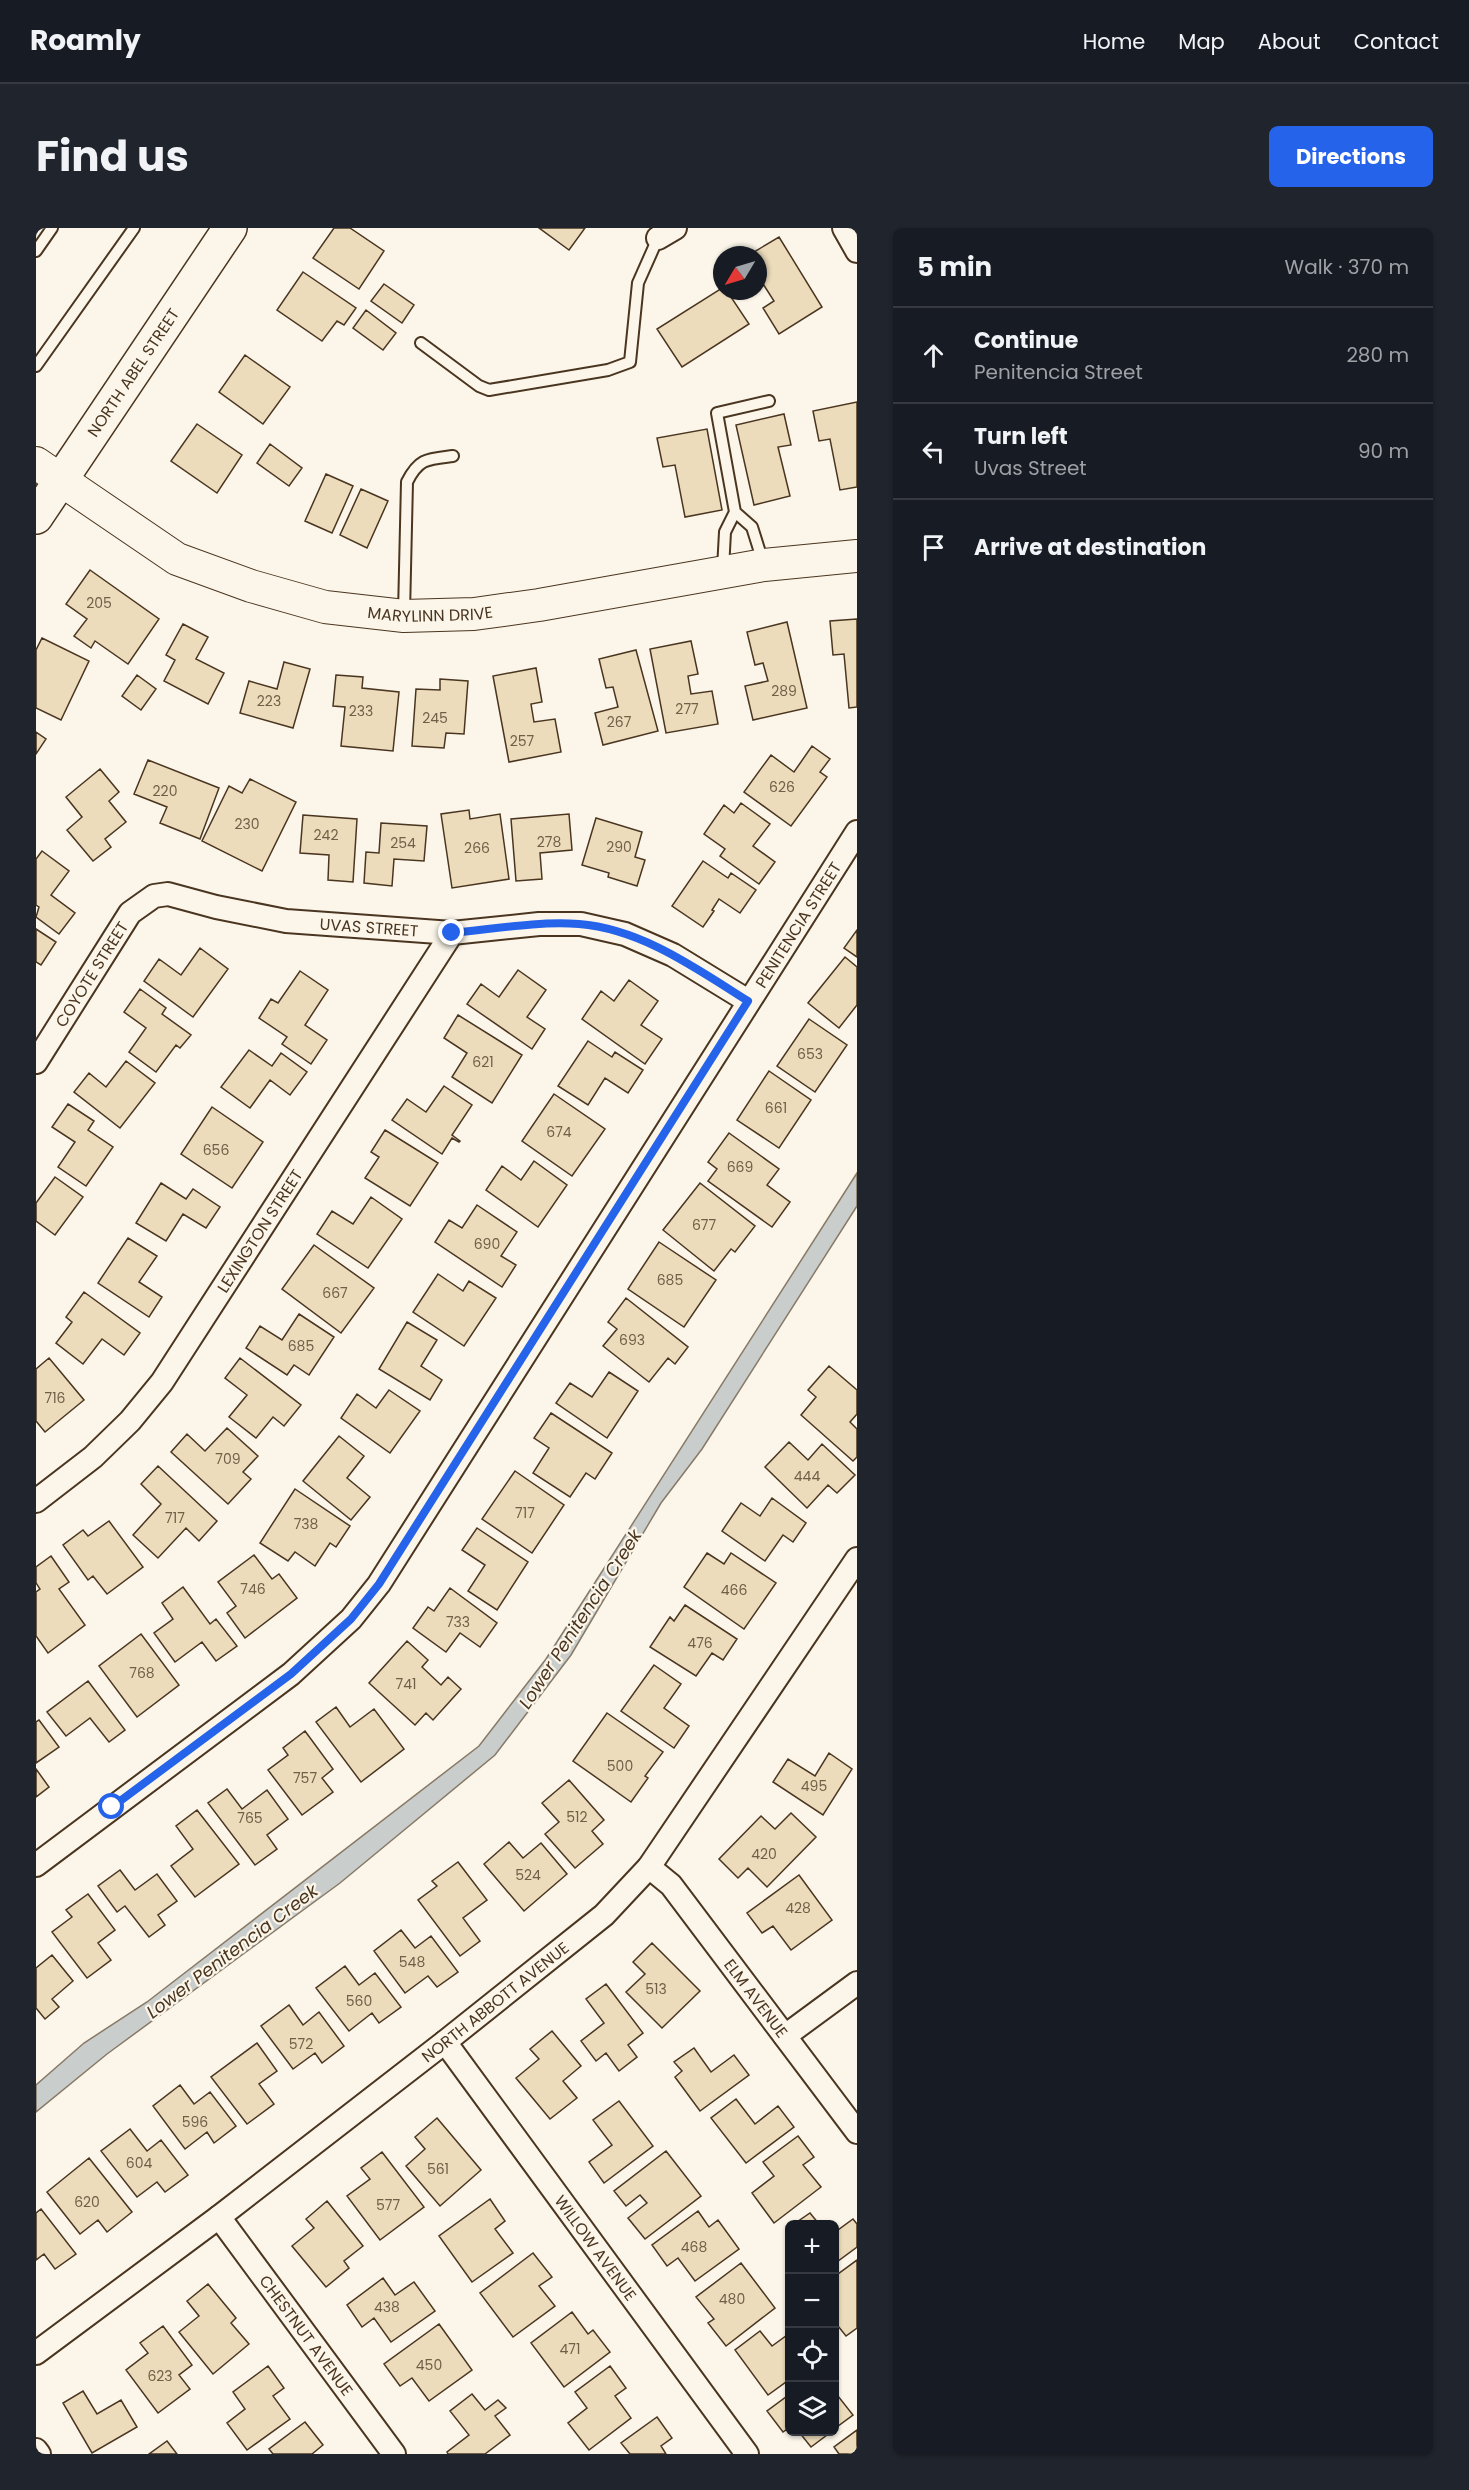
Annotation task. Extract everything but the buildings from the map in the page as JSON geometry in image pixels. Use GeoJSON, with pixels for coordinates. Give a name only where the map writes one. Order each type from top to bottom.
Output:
{"type":"FeatureCollection","features":[{"type":"Feature","properties":{"kind":"main road","name":"NORTH ABEL STREET"},"geometry":{"type":"LineString","coordinates":[[36,517],[49,472],[230,228]]}},
{"type":"Feature","properties":{"kind":"street"},"geometry":{"type":"LineString","coordinates":[[844,228],[857,251]]}},
{"type":"Feature","properties":{"kind":"street","name":"MARYLINN DRIVE"},"geometry":{"type":"LineString","coordinates":[[49,472],[177,559],[251,586],[325,607],[404,616],[474,614],[539,605],[764,565],[857,556]]}},
{"type":"Feature","properties":{"kind":"street","name":"PENITENCIA STREET"},"geometry":{"type":"LineString","coordinates":[[36,1865],[291,1674],[351,1619],[379,1584],[857,832]]}},
{"type":"Feature","properties":{"kind":"street","name":"UVAS STREET"},"geometry":{"type":"LineString","coordinates":[[154,896],[168,894],[216,907],[286,921],[452,933],[539,924],[581,924],[614,932],[673,955],[748,1001]]}},
{"type":"Feature","properties":{"kind":"street","name":"COYOTE STREET"},"geometry":{"type":"LineString","coordinates":[[36,1062],[130,914],[154,896]]}},
{"type":"Feature","properties":{"kind":"street","name":"LEXINGTON STREET"},"geometry":{"type":"LineString","coordinates":[[36,1501],[93,1457],[130,1421],[162,1382],[452,933]]}},
{"type":"Feature","properties":{"kind":"street","name":"NORTH ABBOTT AVENUE"},"geometry":{"type":"LineString","coordinates":[[36,2353],[219,2217],[604,1915],[649,1868],[857,1559]]}},
{"type":"Feature","properties":{"kind":"street","name":"ELM AVENUE"},"geometry":{"type":"LineString","coordinates":[[649,1868],[671,1884],[857,2132]]}},
{"type":"Feature","properties":{"kind":"street"},"geometry":{"type":"LineString","coordinates":[[786,2036],[857,1983]]}},
{"type":"Feature","properties":{"kind":"street","name":"WILLOW AVENUE"},"geometry":{"type":"LineString","coordinates":[[445,2042],[747,2454]]}},
{"type":"Feature","properties":{"kind":"street","name":"CHESTNUT AVENUE"},"geometry":{"type":"LineString","coordinates":[[219,2217],[394,2454]]}},
{"type":"Feature","properties":{"kind":"street"},"geometry":{"type":"LineString","coordinates":[[36,2450],[39,2454]]}},
{"type":"Feature","properties":{"kind":"lane"},"geometry":{"type":"LineString","coordinates":[[36,251],[52,228]]}},
{"type":"Feature","properties":{"kind":"lane"},"geometry":{"type":"LineString","coordinates":[[36,366],[134,228]]}},
{"type":"Feature","properties":{"kind":"lane"},"geometry":{"type":"LineString","coordinates":[[421,343],[479,386],[489,390],[608,370],[630,362],[638,283],[662,231]]}},
{"type":"Feature","properties":{"kind":"lane"},"geometry":{"type":"LineString","coordinates":[[723,572],[725,532],[735,512],[717,413],[769,401]]}},
{"type":"Feature","properties":{"kind":"lane"},"geometry":{"type":"LineString","coordinates":[[404,616],[407,482],[414,467],[427,459],[453,456]]}},
{"type":"Feature","properties":{"kind":"lane"},"geometry":{"type":"LineString","coordinates":[[735,512],[752,527],[764,565]]}},
{"type":"Feature","properties":{"kind":"water","name":"Lower Penitencia Creek"},"geometry":{"type":"Polygon","coordinates":[[[857,1173],[857,1206],[702,1449],[661,1503],[571,1655],[495,1755],[340,1883],[107,2054],[36,2112],[36,2085],[84,2043],[147,2002],[479,1746],[546,1659],[857,1173]]]}},
{"type":"Feature","properties":{"kind":"route"},"geometry":{"type":"LineString","coordinates":[[112,1807],[291,1674],[351,1619],[379,1584],[748,1001],[673,955],[625,934],[581,924],[539,924],[452,933]]}}]}
